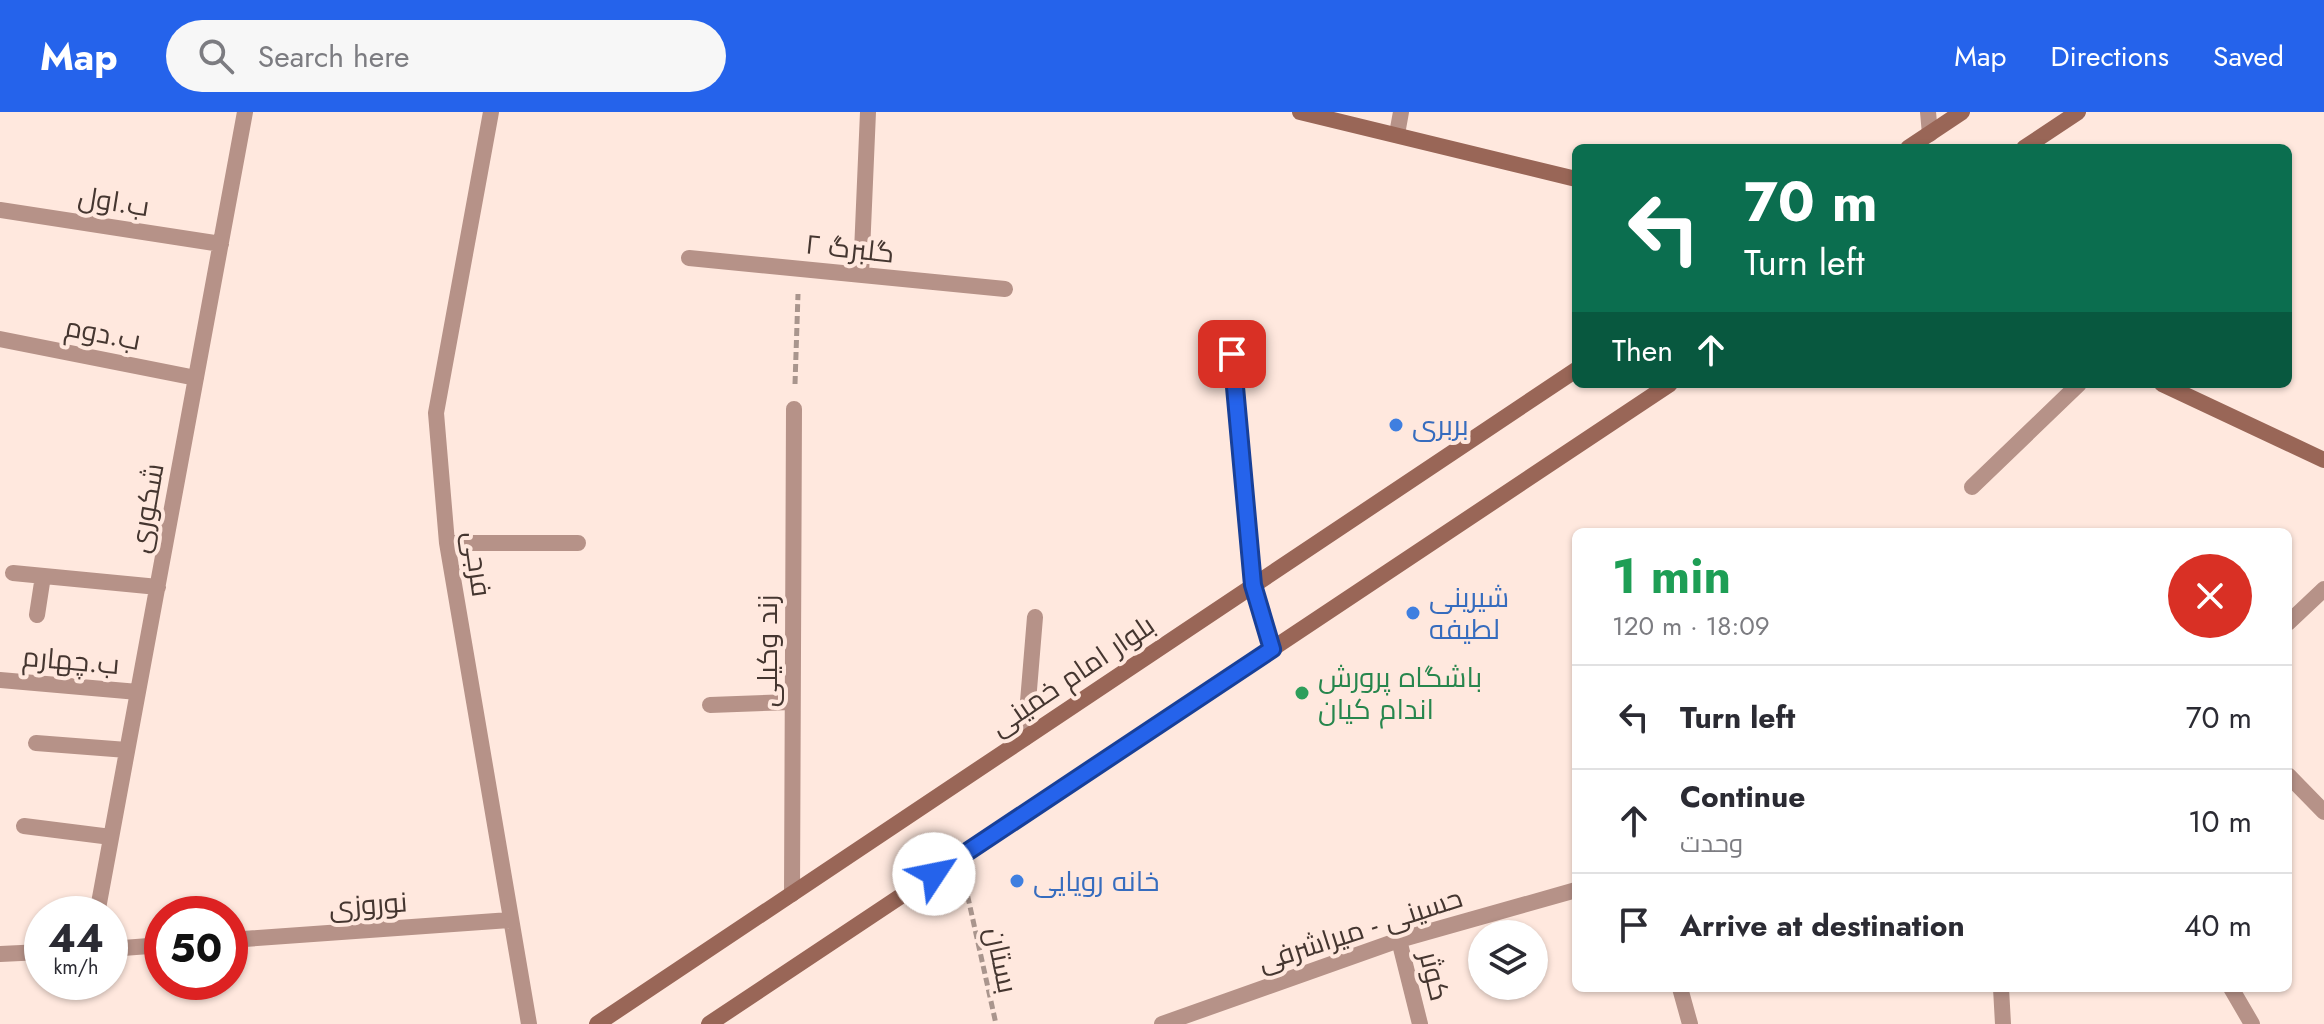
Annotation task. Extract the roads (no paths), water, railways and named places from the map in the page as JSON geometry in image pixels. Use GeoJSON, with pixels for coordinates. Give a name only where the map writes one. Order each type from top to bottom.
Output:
{"type":"FeatureCollection","features":[{"type":"Feature","properties":{"kind":"main road"},"geometry":{"type":"LineString","coordinates":[[1300,112],[1572,178]]}},
{"type":"Feature","properties":{"kind":"main road"},"geometry":{"type":"LineString","coordinates":[[1914,144],[1962,112]]}},
{"type":"Feature","properties":{"kind":"main road"},"geometry":{"type":"LineString","coordinates":[[2030,144],[2078,112]]}},
{"type":"Feature","properties":{"kind":"main road","name":"بلوار امام خمینی"},"geometry":{"type":"LineString","coordinates":[[597,1024],[1572,373]]}},
{"type":"Feature","properties":{"kind":"main road"},"geometry":{"type":"LineString","coordinates":[[709,1024],[1664,388]]}},
{"type":"Feature","properties":{"kind":"main road"},"geometry":{"type":"LineString","coordinates":[[2171,388],[2324,460]]}},
{"type":"Feature","properties":{"kind":"street","name":"شکوری"},"geometry":{"type":"LineString","coordinates":[[100,896],[245,112]]}},
{"type":"Feature","properties":{"kind":"street","name":"فرجی"},"geometry":{"type":"LineString","coordinates":[[491,112],[436,413],[447,543],[529,1024]]}},
{"type":"Feature","properties":{"kind":"street"},"geometry":{"type":"LineString","coordinates":[[861,275],[868,112]]}},
{"type":"Feature","properties":{"kind":"street"},"geometry":{"type":"LineString","coordinates":[[1397,134],[1401,112]]}},
{"type":"Feature","properties":{"kind":"street"},"geometry":{"type":"LineString","coordinates":[[1928,112],[1930,134]]}},
{"type":"Feature","properties":{"kind":"street","name":"ب.اول"},"geometry":{"type":"LineString","coordinates":[[0,210],[221,244]]}},
{"type":"Feature","properties":{"kind":"street","name":"گلبرگ ۲"},"geometry":{"type":"LineString","coordinates":[[689,258],[1005,289]]}},
{"type":"Feature","properties":{"kind":"street","name":"ب.دوم"},"geometry":{"type":"LineString","coordinates":[[0,339],[196,378]]}},
{"type":"Feature","properties":{"kind":"street"},"geometry":{"type":"LineString","coordinates":[[1232,354],[1253,585],[1272,649]]}},
{"type":"Feature","properties":{"kind":"street"},"geometry":{"type":"LineString","coordinates":[[1972,487],[2075,388]]}},
{"type":"Feature","properties":{"kind":"street","name":"زند وکیلی"},"geometry":{"type":"LineString","coordinates":[[792,894],[794,409]]}},
{"type":"Feature","properties":{"kind":"street"},"geometry":{"type":"LineString","coordinates":[[447,543],[578,543]]}},
{"type":"Feature","properties":{"kind":"street"},"geometry":{"type":"LineString","coordinates":[[13,573],[158,587]]}},
{"type":"Feature","properties":{"kind":"street"},"geometry":{"type":"LineString","coordinates":[[37,615],[43,576]]}},
{"type":"Feature","properties":{"kind":"street"},"geometry":{"type":"LineString","coordinates":[[2292,619],[2324,589]]}},
{"type":"Feature","properties":{"kind":"street"},"geometry":{"type":"LineString","coordinates":[[1025,738],[1035,617]]}},
{"type":"Feature","properties":{"kind":"street","name":"ب.چهارم"},"geometry":{"type":"LineString","coordinates":[[0,680],[138,692]]}},
{"type":"Feature","properties":{"kind":"street"},"geometry":{"type":"LineString","coordinates":[[710,705],[792,702]]}},
{"type":"Feature","properties":{"kind":"street"},"geometry":{"type":"LineString","coordinates":[[36,743],[127,750]]}},
{"type":"Feature","properties":{"kind":"street"},"geometry":{"type":"LineString","coordinates":[[2292,779],[2324,812]]}},
{"type":"Feature","properties":{"kind":"street"},"geometry":{"type":"LineString","coordinates":[[24,826],[111,837]]}},
{"type":"Feature","properties":{"kind":"street","name":"حسینی - میراشرفی"},"geometry":{"type":"LineString","coordinates":[[1162,1024],[1399,940],[1572,891]]}},
{"type":"Feature","properties":{"kind":"street","name":"نوروزی"},"geometry":{"type":"LineString","coordinates":[[248,939],[510,920]]}},
{"type":"Feature","properties":{"kind":"street","name":"کوثر"},"geometry":{"type":"LineString","coordinates":[[1399,940],[1420,1024]]}},
{"type":"Feature","properties":{"kind":"street"},"geometry":{"type":"LineString","coordinates":[[0,954],[24,953]]}},
{"type":"Feature","properties":{"kind":"street"},"geometry":{"type":"LineString","coordinates":[[1681,992],[1690,1024]]}},
{"type":"Feature","properties":{"kind":"street"},"geometry":{"type":"LineString","coordinates":[[2001,992],[2003,1024]]}},
{"type":"Feature","properties":{"kind":"street"},"geometry":{"type":"LineString","coordinates":[[2233,992],[2252,1024]]}},
{"type":"Feature","properties":{"kind":"place","name":"بربری"},"geometry":{"type":"Point","coordinates":[1396,425]}},
{"type":"Feature","properties":{"kind":"place","name":"شیرینی لطیفه"},"geometry":{"type":"Point","coordinates":[1413,613]}},
{"type":"Feature","properties":{"kind":"place","name":"باشگاه پرورش اندام کیان"},"geometry":{"type":"Point","coordinates":[1302,693]}},
{"type":"Feature","properties":{"kind":"place","name":"خانه رویایی"},"geometry":{"type":"Point","coordinates":[1017,881]}}]}
